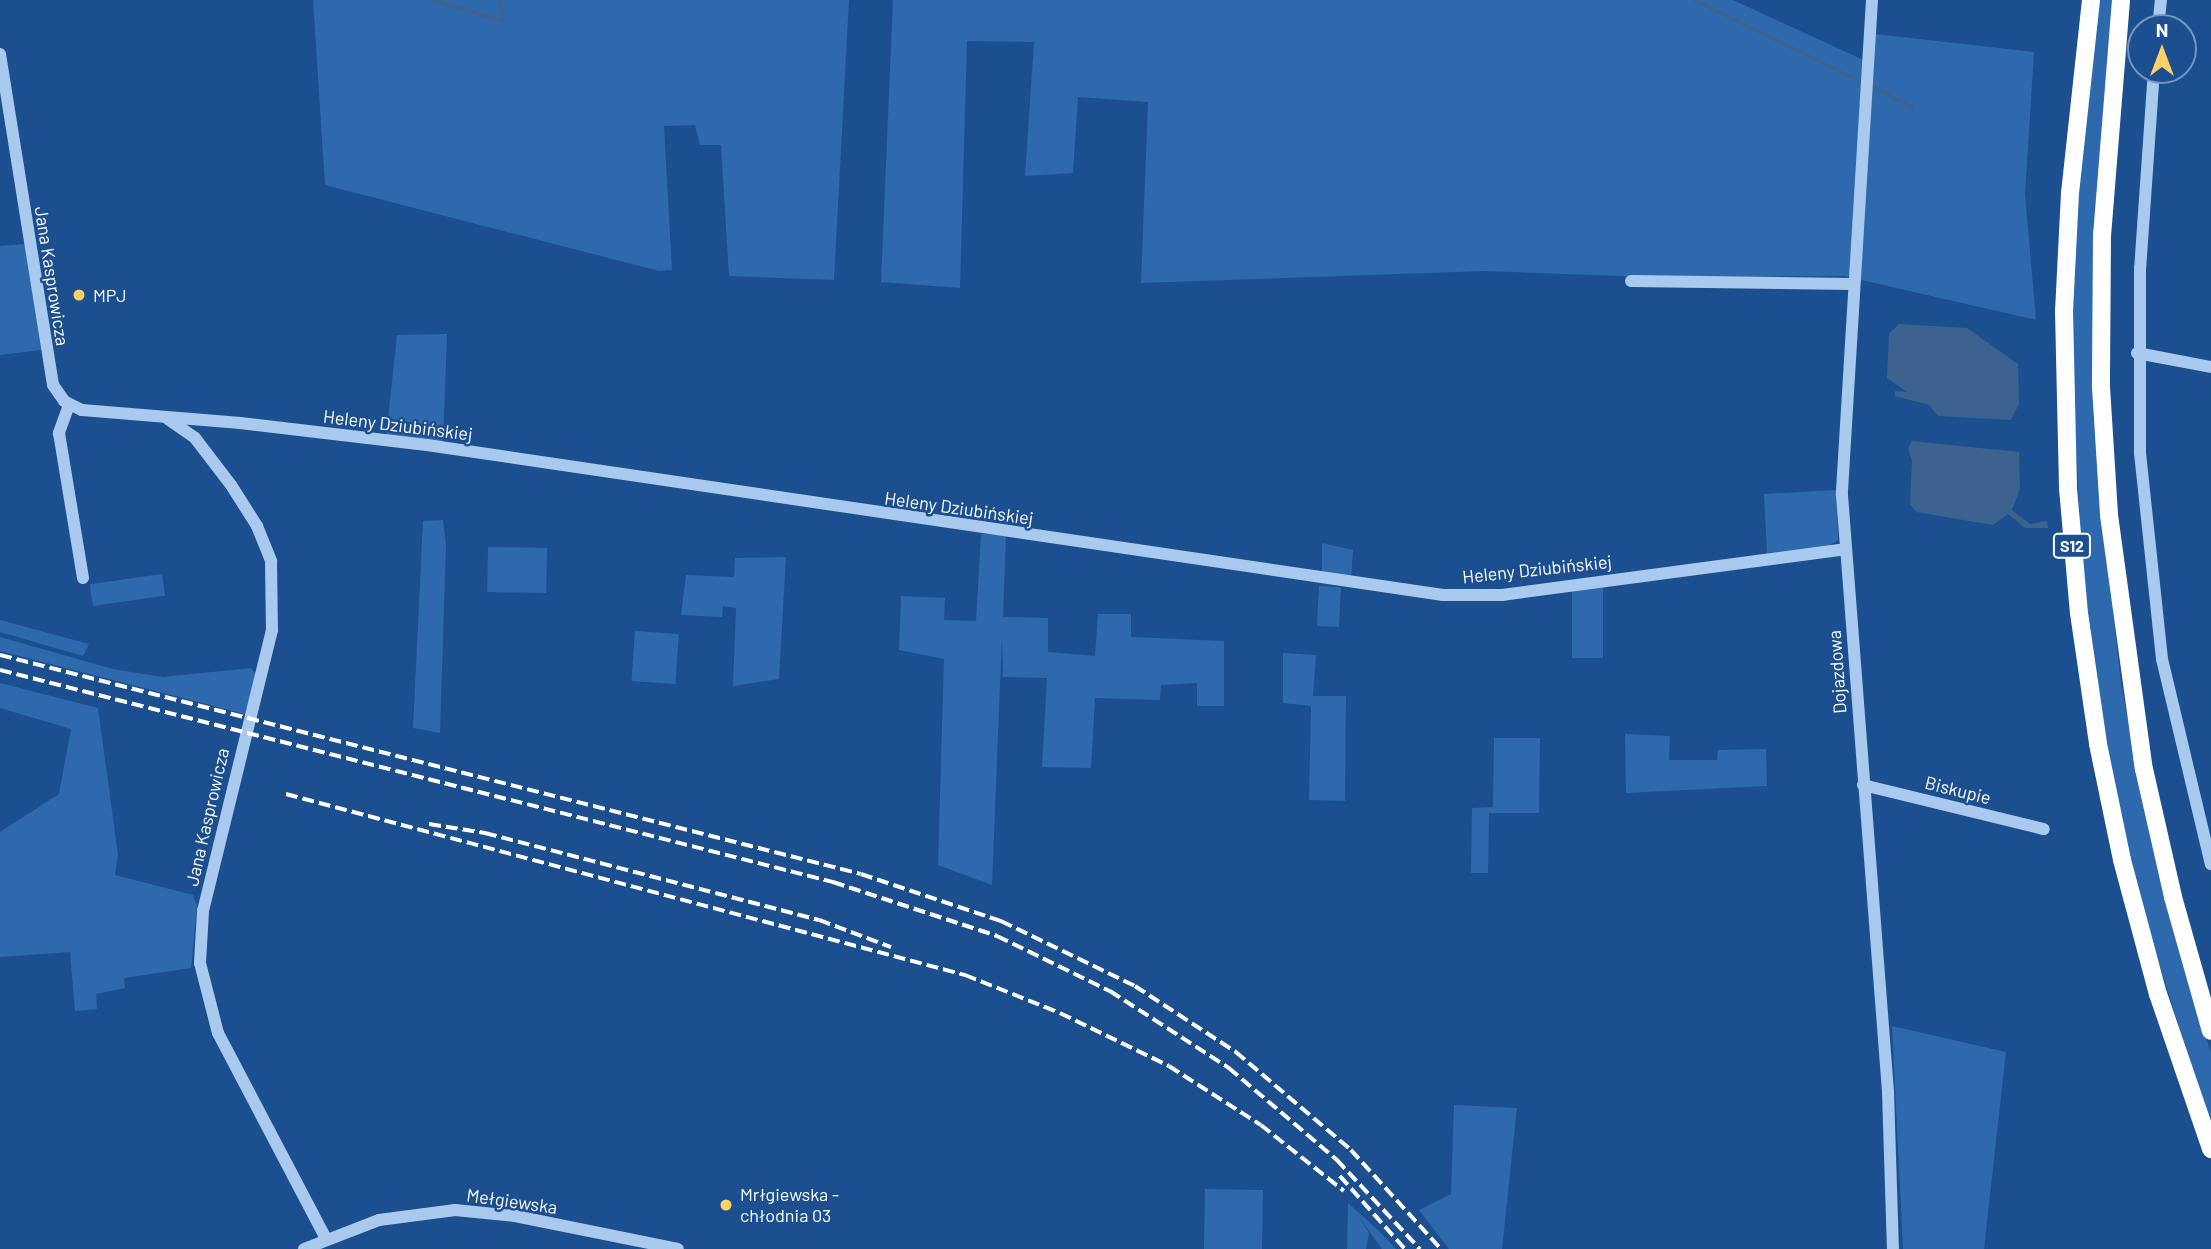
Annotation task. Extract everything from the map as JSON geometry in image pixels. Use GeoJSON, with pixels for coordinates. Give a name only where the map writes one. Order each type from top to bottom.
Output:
{"type":"FeatureCollection","features":[{"type":"Feature","properties":{"kind":"highway","name":"S12"},"geometry":{"type":"LineString","coordinates":[[2091,0],[2072,166],[2064,311],[2066,463],[2079,613],[2098,744],[2122,860],[2158,994],[2211,1149]]}},
{"type":"Feature","properties":{"kind":"highway","name":"S12"},"geometry":{"type":"LineString","coordinates":[[2121,0],[2102,234],[2101,387],[2109,515],[2144,769],[2175,908],[2211,1031]]}},
{"type":"Feature","properties":{"kind":"street","name":"Dojazdowa"},"geometry":{"type":"LineString","coordinates":[[1872,0],[1852,284],[1842,482],[1888,1092],[1893,1249]]}},
{"type":"Feature","properties":{"kind":"street","name":"Jana Kasprowicza"},"geometry":{"type":"LineString","coordinates":[[0,54],[51,379],[55,391],[69,405]]}},
{"type":"Feature","properties":{"kind":"street"},"geometry":{"type":"LineString","coordinates":[[2153,84],[2137,353],[2140,453],[2160,645],[2211,864]]}},
{"type":"Feature","properties":{"kind":"street"},"geometry":{"type":"LineString","coordinates":[[1631,281],[1852,284]]}},
{"type":"Feature","properties":{"kind":"street"},"geometry":{"type":"LineString","coordinates":[[2137,353],[2211,367]]}},
{"type":"Feature","properties":{"kind":"street","name":"Heleny Dziubińskiej"},"geometry":{"type":"LineString","coordinates":[[69,405],[88,411],[219,421],[427,445],[1429,594],[1502,595],[1845,549]]}},
{"type":"Feature","properties":{"kind":"street"},"geometry":{"type":"LineString","coordinates":[[69,405],[59,433],[83,578]]}},
{"type":"Feature","properties":{"kind":"street","name":"Jana Kasprowicza"},"geometry":{"type":"LineString","coordinates":[[164,418],[201,444],[262,535],[271,561],[275,600],[265,665],[203,911],[202,976],[218,1033],[327,1239]]}},
{"type":"Feature","properties":{"kind":"street"},"geometry":{"type":"LineString","coordinates":[[201,444],[206,428],[219,421]]}},
{"type":"Feature","properties":{"kind":"street","name":"Biskupie"},"geometry":{"type":"LineString","coordinates":[[1863,785],[2044,829]]}},
{"type":"Feature","properties":{"kind":"street","name":"Mełgiewska"},"geometry":{"type":"LineString","coordinates":[[304,1249],[394,1217],[470,1211],[678,1249]]}},
{"type":"Feature","properties":{"kind":"shaded area"},"geometry":{"type":"Polygon","coordinates":[[[313,0],[849,0],[834,280],[729,276],[721,145],[700,145],[695,125],[664,126],[672,270],[659,271],[325,185],[313,0]]]}},
{"type":"Feature","properties":{"kind":"shaded area"},"geometry":{"type":"Polygon","coordinates":[[[893,0],[1733,0],[1872,64],[1875,34],[2034,52],[2025,194],[2036,320],[1844,276],[1648,277],[1485,271],[1141,283],[1148,102],[1078,97],[1073,173],[1025,176],[1034,42],[967,41],[960,288],[881,282],[893,0]]]}},
{"type":"Feature","properties":{"kind":"shaded area"},"geometry":{"type":"Polygon","coordinates":[[[2097,0],[2116,0],[2100,499],[2121,683],[2137,769],[2172,923],[2211,1053],[2211,1129],[2139,899],[2111,776],[2084,594],[2071,357],[2076,198],[2097,0]]]}},
{"type":"Feature","properties":{"kind":"shaded area"},"geometry":{"type":"Polygon","coordinates":[[[25,244],[41,350],[0,355],[0,246],[25,244]]]}},
{"type":"Feature","properties":{"kind":"shaded area"},"geometry":{"type":"Polygon","coordinates":[[[1899,324],[1967,328],[2018,364],[2019,404],[2011,420],[1938,416],[1929,405],[1895,396],[1895,391],[1907,392],[1887,378],[1889,334],[1899,324]]]}},
{"type":"Feature","properties":{"kind":"shaded area"},"geometry":{"type":"Polygon","coordinates":[[[447,334],[443,444],[386,437],[397,335],[447,334]]]}},
{"type":"Feature","properties":{"kind":"shaded area"},"geometry":{"type":"Polygon","coordinates":[[[1912,441],[2019,452],[2020,489],[2012,510],[2030,524],[2047,521],[2048,528],[2025,528],[2008,514],[1993,525],[1916,512],[1910,504],[1912,461],[1908,448],[1912,441]]]}},
{"type":"Feature","properties":{"kind":"shaded area"},"geometry":{"type":"Polygon","coordinates":[[[1837,490],[1838,540],[1828,546],[1767,553],[1764,494],[1837,490]]]}},
{"type":"Feature","properties":{"kind":"shaded area"},"geometry":{"type":"Polygon","coordinates":[[[443,520],[446,545],[440,733],[413,728],[423,521],[443,520]]]}},
{"type":"Feature","properties":{"kind":"shaded area"},"geometry":{"type":"Polygon","coordinates":[[[981,534],[1006,535],[1003,617],[1048,618],[1048,652],[1095,656],[1098,614],[1131,614],[1131,637],[1224,641],[1224,706],[1197,706],[1197,683],[1161,685],[1160,700],[1095,698],[1091,768],[1042,767],[1047,678],[1003,677],[1002,636],[992,885],[938,865],[944,659],[899,650],[901,596],[945,598],[944,620],[976,621],[981,534]]]}},
{"type":"Feature","properties":{"kind":"shaded area"},"geometry":{"type":"Polygon","coordinates":[[[1322,543],[1353,550],[1351,579],[1322,575],[1322,543]]]}},
{"type":"Feature","properties":{"kind":"shaded area"},"geometry":{"type":"Polygon","coordinates":[[[488,547],[547,548],[546,593],[487,592],[488,547]]]}},
{"type":"Feature","properties":{"kind":"shaded area"},"geometry":{"type":"Polygon","coordinates":[[[786,557],[779,679],[733,686],[736,608],[723,606],[722,617],[681,615],[686,575],[734,577],[735,558],[786,557]]]}},
{"type":"Feature","properties":{"kind":"shaded area"},"geometry":{"type":"Polygon","coordinates":[[[162,574],[165,596],[93,606],[90,584],[162,574]]]}},
{"type":"Feature","properties":{"kind":"shaded area"},"geometry":{"type":"Polygon","coordinates":[[[1319,586],[1341,587],[1339,627],[1317,626],[1319,586]]]}},
{"type":"Feature","properties":{"kind":"shaded area"},"geometry":{"type":"Polygon","coordinates":[[[1572,586],[1603,586],[1603,658],[1572,658],[1572,586]]]}},
{"type":"Feature","properties":{"kind":"shaded area"},"geometry":{"type":"Polygon","coordinates":[[[0,620],[89,644],[83,656],[0,632],[0,620]]]}},
{"type":"Feature","properties":{"kind":"shaded area"},"geometry":{"type":"Polygon","coordinates":[[[635,631],[679,634],[675,684],[632,681],[635,631]]]}},
{"type":"Feature","properties":{"kind":"shaded area"},"geometry":{"type":"Polygon","coordinates":[[[0,637],[113,669],[163,677],[251,668],[257,675],[245,714],[0,651],[0,637]]]}},
{"type":"Feature","properties":{"kind":"shaded area"},"geometry":{"type":"Polygon","coordinates":[[[1283,653],[1316,655],[1313,696],[1346,696],[1345,801],[1309,800],[1311,706],[1283,703],[1283,653]]]}},
{"type":"Feature","properties":{"kind":"shaded area"},"geometry":{"type":"Polygon","coordinates":[[[0,683],[98,708],[118,855],[115,875],[193,895],[197,905],[191,968],[124,978],[125,988],[96,994],[97,1009],[75,1011],[70,952],[0,957],[0,832],[59,794],[71,729],[0,708],[0,683]]]}},
{"type":"Feature","properties":{"kind":"shaded area"},"geometry":{"type":"Polygon","coordinates":[[[1625,734],[1670,736],[1669,760],[1717,760],[1718,750],[1766,749],[1767,786],[1626,793],[1625,734]]]}},
{"type":"Feature","properties":{"kind":"shaded area"},"geometry":{"type":"Polygon","coordinates":[[[1494,738],[1540,738],[1539,813],[1489,813],[1488,873],[1471,873],[1472,808],[1493,807],[1494,738]]]}},
{"type":"Feature","properties":{"kind":"shaded area"},"geometry":{"type":"Polygon","coordinates":[[[1892,1026],[2006,1052],[1984,1249],[1903,1249],[1892,1026]]]}},
{"type":"Feature","properties":{"kind":"shaded area"},"geometry":{"type":"Polygon","coordinates":[[[1454,1105],[1517,1108],[1502,1249],[1449,1249],[1419,1210],[1451,1194],[1454,1105]]]}},
{"type":"Feature","properties":{"kind":"shaded area"},"geometry":{"type":"Polygon","coordinates":[[[1205,1189],[1263,1190],[1262,1249],[1204,1249],[1205,1189]]]}},
{"type":"Feature","properties":{"kind":"shaded area"},"geometry":{"type":"Polygon","coordinates":[[[1348,1203],[1396,1249],[1382,1249],[1359,1217],[1369,1233],[1366,1249],[1347,1249],[1348,1203]]]}},
{"type":"Feature","properties":{"kind":"waterway"},"geometry":{"type":"LineString","coordinates":[[434,0],[502,21],[501,0]]}},
{"type":"Feature","properties":{"kind":"waterway"},"geometry":{"type":"LineString","coordinates":[[1695,0],[1864,83]]}},
{"type":"Feature","properties":{"kind":"waterway"},"geometry":{"type":"LineString","coordinates":[[1871,86],[1913,107]]}},
{"type":"Feature","properties":{"kind":"railway"},"geometry":{"type":"LineString","coordinates":[[0,655],[861,874],[1001,921],[1135,986],[1236,1052],[1351,1150],[1441,1249]]}},
{"type":"Feature","properties":{"kind":"railway"},"geometry":{"type":"LineString","coordinates":[[0,670],[833,882],[997,936],[1110,991],[1229,1068],[1337,1160],[1420,1249]]}},
{"type":"Feature","properties":{"kind":"railway"},"geometry":{"type":"LineString","coordinates":[[286,794],[965,975],[1060,1013],[1169,1066],[1261,1125],[1344,1191]]}},
{"type":"Feature","properties":{"kind":"railway"},"geometry":{"type":"LineString","coordinates":[[429,824],[485,833],[819,920],[891,947]]}},
{"type":"Feature","properties":{"kind":"railway"},"geometry":{"type":"LineString","coordinates":[[1340,1176],[1405,1249]]}},
{"type":"Feature","properties":{"kind":"place","name":"MPJ"},"geometry":{"type":"Point","coordinates":[79,295]}},
{"type":"Feature","properties":{"kind":"place","name":"Mrłgiewska - chłodnia 03"},"geometry":{"type":"Point","coordinates":[726,1205]}}]}
